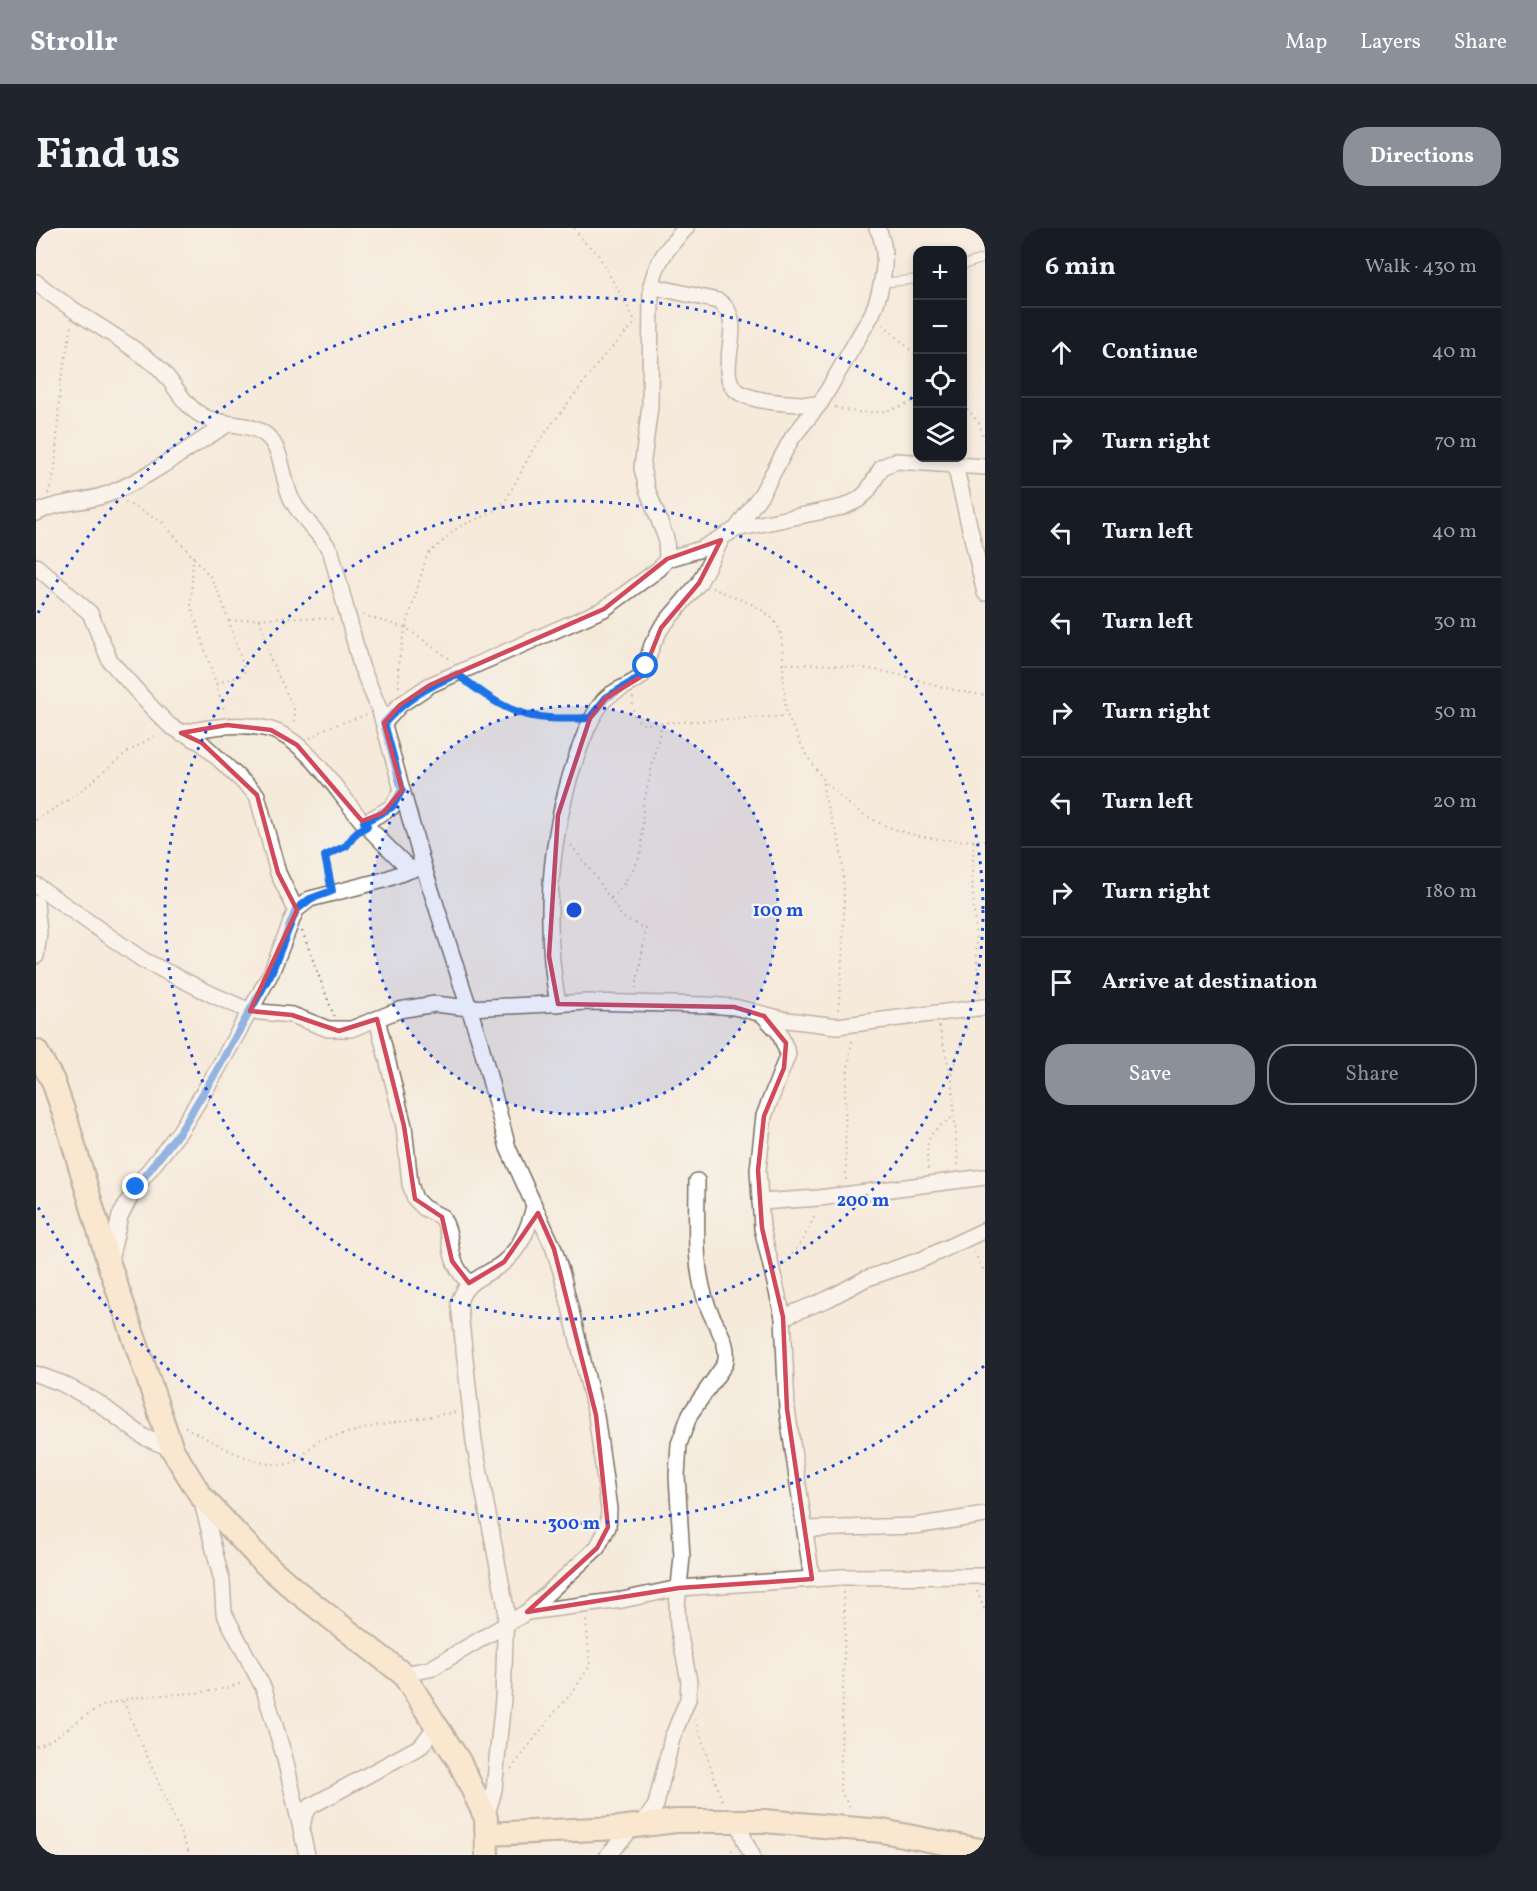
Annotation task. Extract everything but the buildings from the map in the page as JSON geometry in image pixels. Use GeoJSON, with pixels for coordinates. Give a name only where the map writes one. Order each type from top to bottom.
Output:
{"type":"FeatureCollection","features":[{"type":"Feature","properties":{"kind":"street"},"geometry":{"type":"LineString","coordinates":[[667,559],[666,538],[647,489],[642,468],[650,406],[651,286],[655,267],[665,250],[686,228]]}},
{"type":"Feature","properties":{"kind":"street"},"geometry":{"type":"LineString","coordinates":[[382,717],[430,685],[604,609],[659,569],[667,559],[721,540],[736,529],[762,493],[792,438],[819,404],[872,314],[881,283],[884,250],[877,228]]}},
{"type":"Feature","properties":{"kind":"street"},"geometry":{"type":"LineString","coordinates":[[36,282],[75,314],[136,351],[161,370],[184,401],[201,416],[248,427],[266,436],[276,450],[290,496],[297,509],[322,536],[331,552],[361,666],[382,717],[402,790],[417,867],[469,1008],[508,1148],[554,1249],[563,1278],[596,1415],[609,1509],[608,1527],[597,1548],[527,1612],[430,1670],[403,1674]]}},
{"type":"Feature","properties":{"kind":"street"},"geometry":{"type":"LineString","coordinates":[[651,286],[718,301],[724,305],[730,314],[732,336],[727,372],[730,382],[740,393],[762,399],[819,404]]}},
{"type":"Feature","properties":{"kind":"street"},"geometry":{"type":"LineString","coordinates":[[38,511],[87,502],[109,494],[136,481],[228,424]]}},
{"type":"Feature","properties":{"kind":"street"},"geometry":{"type":"LineString","coordinates":[[736,529],[843,507],[858,500],[867,492],[882,467],[896,461],[985,467]]}},
{"type":"Feature","properties":{"kind":"street"},"geometry":{"type":"LineString","coordinates":[[955,465],[985,593]]}},
{"type":"Feature","properties":{"kind":"street"},"geometry":{"type":"LineString","coordinates":[[558,1004],[549,956],[554,848],[561,807],[590,718],[606,698],[642,676],[652,645],[662,628],[699,583],[721,540]]}},
{"type":"Feature","properties":{"kind":"street"},"geometry":{"type":"LineString","coordinates":[[36,566],[90,613],[110,661],[176,729],[202,743],[257,795],[278,873],[295,913]]}},
{"type":"Feature","properties":{"kind":"street"},"geometry":{"type":"LineString","coordinates":[[176,729],[227,725],[271,730],[293,742],[323,771],[365,824],[417,867]]}},
{"type":"Feature","properties":{"kind":"street"},"geometry":{"type":"LineString","coordinates":[[365,824],[392,807],[402,790]]}},
{"type":"Feature","properties":{"kind":"street"},"geometry":{"type":"LineString","coordinates":[[109,1264],[120,1216],[136,1187],[180,1131],[250,1011],[271,973],[295,913],[310,899],[332,891],[384,880],[417,867]]}},
{"type":"Feature","properties":{"kind":"street"},"geometry":{"type":"LineString","coordinates":[[36,885],[143,960],[250,1011],[292,1015],[321,1027],[339,1030],[417,1005],[435,1004],[469,1008],[558,1004],[734,1007],[764,1016],[837,1026],[980,1007]]}},
{"type":"Feature","properties":{"kind":"street"},"geometry":{"type":"LineString","coordinates":[[36,903],[39,933],[36,956]]}},
{"type":"Feature","properties":{"kind":"street"},"geometry":{"type":"LineString","coordinates":[[764,1016],[779,1032],[788,1054],[764,1116],[760,1137],[760,1202],[762,1228],[783,1317],[787,1409],[807,1529],[812,1579]]}},
{"type":"Feature","properties":{"kind":"street"},"geometry":{"type":"LineString","coordinates":[[377,1019],[404,1126],[410,1184],[415,1199],[424,1208],[442,1217],[448,1234],[452,1262],[469,1283]]}},
{"type":"Feature","properties":{"kind":"street"},"geometry":{"type":"LineString","coordinates":[[36,1051],[53,1081],[109,1264],[172,1449],[201,1496],[262,1561],[295,1590],[403,1674],[459,1761],[487,1836]]}},
{"type":"Feature","properties":{"kind":"street"},"geometry":{"type":"LineString","coordinates":[[760,1202],[819,1198],[985,1177]]}},
{"type":"Feature","properties":{"kind":"street"},"geometry":{"type":"LineString","coordinates":[[608,1855],[634,1826],[647,1818],[656,1805],[672,1738],[688,1699],[687,1665],[678,1626],[682,1557],[677,1476],[679,1444],[690,1414],[725,1364],[728,1356],[708,1307],[701,1280],[697,1239],[697,1181]]}},
{"type":"Feature","properties":{"kind":"street"},"geometry":{"type":"LineString","coordinates":[[487,1836],[503,1699],[507,1626],[506,1608],[491,1541],[470,1410],[459,1303],[461,1292],[469,1283],[504,1262],[519,1245],[528,1229],[534,1206]]}},
{"type":"Feature","properties":{"kind":"street"},"geometry":{"type":"LineString","coordinates":[[783,1317],[828,1299],[865,1279],[923,1259],[985,1230]]}},
{"type":"Feature","properties":{"kind":"street"},"geometry":{"type":"LineString","coordinates":[[36,1374],[61,1383],[97,1402],[144,1437],[172,1449]]}},
{"type":"Feature","properties":{"kind":"street"},"geometry":{"type":"LineString","coordinates":[[201,1496],[222,1581],[227,1621],[264,1689],[285,1759],[307,1855]]}},
{"type":"Feature","properties":{"kind":"street"},"geometry":{"type":"LineString","coordinates":[[807,1529],[915,1526],[985,1515]]}},
{"type":"Feature","properties":{"kind":"street"},"geometry":{"type":"LineString","coordinates":[[527,1612],[584,1605],[679,1588],[842,1577],[980,1576]]}},
{"type":"Feature","properties":{"kind":"street"},"geometry":{"type":"LineString","coordinates":[[301,1830],[305,1813],[311,1806],[421,1746],[437,1725]]}},
{"type":"Feature","properties":{"kind":"street"},"geometry":{"type":"LineString","coordinates":[[733,1820],[752,1855]]}},
{"type":"Feature","properties":{"kind":"street"},"geometry":{"type":"LineString","coordinates":[[487,1836],[676,1821],[733,1820],[913,1836],[977,1852]]}},
{"type":"Feature","properties":{"kind":"lane"},"geometry":{"type":"LineString","coordinates":[[967,264],[985,258]]}},
{"type":"Feature","properties":{"kind":"lane"},"geometry":{"type":"LineString","coordinates":[[881,283],[913,280]]}},
{"type":"Feature","properties":{"kind":"path"},"geometry":{"type":"LineString","coordinates":[[574,228],[583,241],[597,253],[636,322]]}},
{"type":"Feature","properties":{"kind":"path"},"geometry":{"type":"LineString","coordinates":[[400,705],[398,665],[427,555],[460,526],[490,514],[505,502],[533,449],[603,357],[651,307]]}},
{"type":"Feature","properties":{"kind":"path"},"geometry":{"type":"LineString","coordinates":[[38,511],[52,486],[60,385],[75,314]]}},
{"type":"Feature","properties":{"kind":"path"},"geometry":{"type":"LineString","coordinates":[[872,314],[915,354]]}},
{"type":"Feature","properties":{"kind":"path"},"geometry":{"type":"LineString","coordinates":[[819,404],[843,410],[883,413],[913,401]]}},
{"type":"Feature","properties":{"kind":"path"},"geometry":{"type":"LineString","coordinates":[[966,408],[980,424],[985,445]]}},
{"type":"Feature","properties":{"kind":"path"},"geometry":{"type":"LineString","coordinates":[[109,494],[162,522],[210,576],[221,598],[246,671],[240,676],[218,683]]}},
{"type":"Feature","properties":{"kind":"path"},"geometry":{"type":"LineString","coordinates":[[193,556],[191,604],[218,683],[227,725]]}},
{"type":"Feature","properties":{"kind":"path"},"geometry":{"type":"LineString","coordinates":[[699,583],[748,603],[767,615],[778,627],[787,716],[810,764],[823,782],[875,823],[907,834],[958,842],[985,840]]}},
{"type":"Feature","properties":{"kind":"path"},"geometry":{"type":"LineString","coordinates":[[228,621],[347,615],[406,628],[461,672],[488,698],[516,713],[547,720],[590,718]]}},
{"type":"Feature","properties":{"kind":"path"},"geometry":{"type":"LineString","coordinates":[[260,620],[270,658],[295,711],[293,742],[329,727],[382,717]]}},
{"type":"Feature","properties":{"kind":"path"},"geometry":{"type":"LineString","coordinates":[[781,664],[819,664],[891,673],[958,691],[985,695]]}},
{"type":"Feature","properties":{"kind":"path"},"geometry":{"type":"LineString","coordinates":[[635,682],[633,702],[637,720],[643,724],[787,716]]}},
{"type":"Feature","properties":{"kind":"path"},"geometry":{"type":"LineString","coordinates":[[611,898],[622,886],[638,861],[642,848],[643,806],[662,723]]}},
{"type":"Feature","properties":{"kind":"path"},"geometry":{"type":"LineString","coordinates":[[36,820],[76,795],[126,753],[176,729]]}},
{"type":"Feature","properties":{"kind":"path"},"geometry":{"type":"LineString","coordinates":[[823,782],[825,804],[842,858],[844,928],[837,1026]]}},
{"type":"Feature","properties":{"kind":"path"},"geometry":{"type":"LineString","coordinates":[[332,891],[325,856],[346,846],[365,824]]}},
{"type":"Feature","properties":{"kind":"path"},"geometry":{"type":"LineString","coordinates":[[569,841],[611,898],[622,917],[646,929],[633,1004]]}},
{"type":"Feature","properties":{"kind":"path"},"geometry":{"type":"LineString","coordinates":[[952,1079],[955,1060],[980,1007],[972,877],[974,841]]}},
{"type":"Feature","properties":{"kind":"path"},"geometry":{"type":"LineString","coordinates":[[295,913],[310,946],[339,1030]]}},
{"type":"Feature","properties":{"kind":"path"},"geometry":{"type":"LineString","coordinates":[[935,1012],[952,1079],[959,1181]]}},
{"type":"Feature","properties":{"kind":"path"},"geometry":{"type":"LineString","coordinates":[[846,1194],[845,1090],[854,1025]]}},
{"type":"Feature","properties":{"kind":"path"},"geometry":{"type":"LineString","coordinates":[[930,1184],[927,1140],[932,1132],[955,1115]]}},
{"type":"Feature","properties":{"kind":"path"},"geometry":{"type":"LineString","coordinates":[[774,1278],[803,1240],[818,1209],[819,1198]]}},
{"type":"Feature","properties":{"kind":"path"},"geometry":{"type":"LineString","coordinates":[[969,1238],[985,1273]]}},
{"type":"Feature","properties":{"kind":"path"},"geometry":{"type":"LineString","coordinates":[[185,1427],[250,1459],[273,1465],[300,1459],[316,1441],[323,1439],[375,1426],[470,1410]]}},
{"type":"Feature","properties":{"kind":"path"},"geometry":{"type":"LineString","coordinates":[[980,1576],[977,1596],[985,1611]]}},
{"type":"Feature","properties":{"kind":"path"},"geometry":{"type":"LineString","coordinates":[[842,1577],[845,1626],[840,1784],[841,1792],[861,1830]]}},
{"type":"Feature","properties":{"kind":"path"},"geometry":{"type":"LineString","coordinates":[[494,1790],[571,1694],[590,1666],[584,1605]]}},
{"type":"Feature","properties":{"kind":"path"},"geometry":{"type":"LineString","coordinates":[[36,1746],[65,1733],[103,1707],[142,1695],[203,1692],[234,1686],[243,1683],[255,1669]]}},
{"type":"Feature","properties":{"kind":"path"},"geometry":{"type":"LineString","coordinates":[[688,1699],[733,1820]]}},
{"type":"Feature","properties":{"kind":"path"},"geometry":{"type":"LineString","coordinates":[[123,1701],[190,1855]]}},
{"type":"Feature","properties":{"kind":"highlighted area"},"geometry":{"type":"Polygon","coordinates":[[[721,540],[699,583],[661,628],[642,676],[606,698],[590,718],[558,815],[549,956],[558,1004],[734,1007],[764,1016],[786,1043],[784,1068],[764,1116],[758,1170],[762,1228],[783,1317],[787,1409],[812,1579],[679,1588],[527,1612],[597,1548],[608,1527],[596,1415],[554,1249],[538,1213],[504,1262],[469,1283],[452,1261],[442,1217],[415,1199],[404,1126],[377,1019],[339,1031],[292,1015],[250,1011],[297,910],[278,873],[257,795],[202,743],[181,733],[227,725],[271,730],[297,745],[362,821],[383,813],[402,790],[384,723],[400,705],[430,685],[604,609],[667,559],[721,540]]]}},
{"type":"Feature","properties":{"kind":"route"},"geometry":{"type":"LineString","coordinates":[[136,1187],[180,1131],[216,1072],[271,973],[296,910],[302,903],[332,891],[325,856],[328,852],[346,846],[352,841],[357,832],[367,826],[364,822],[392,807],[402,790],[384,723],[400,705],[430,685],[457,674],[488,698],[516,713],[547,720],[590,718],[606,698],[642,676],[646,666]]}}]}
